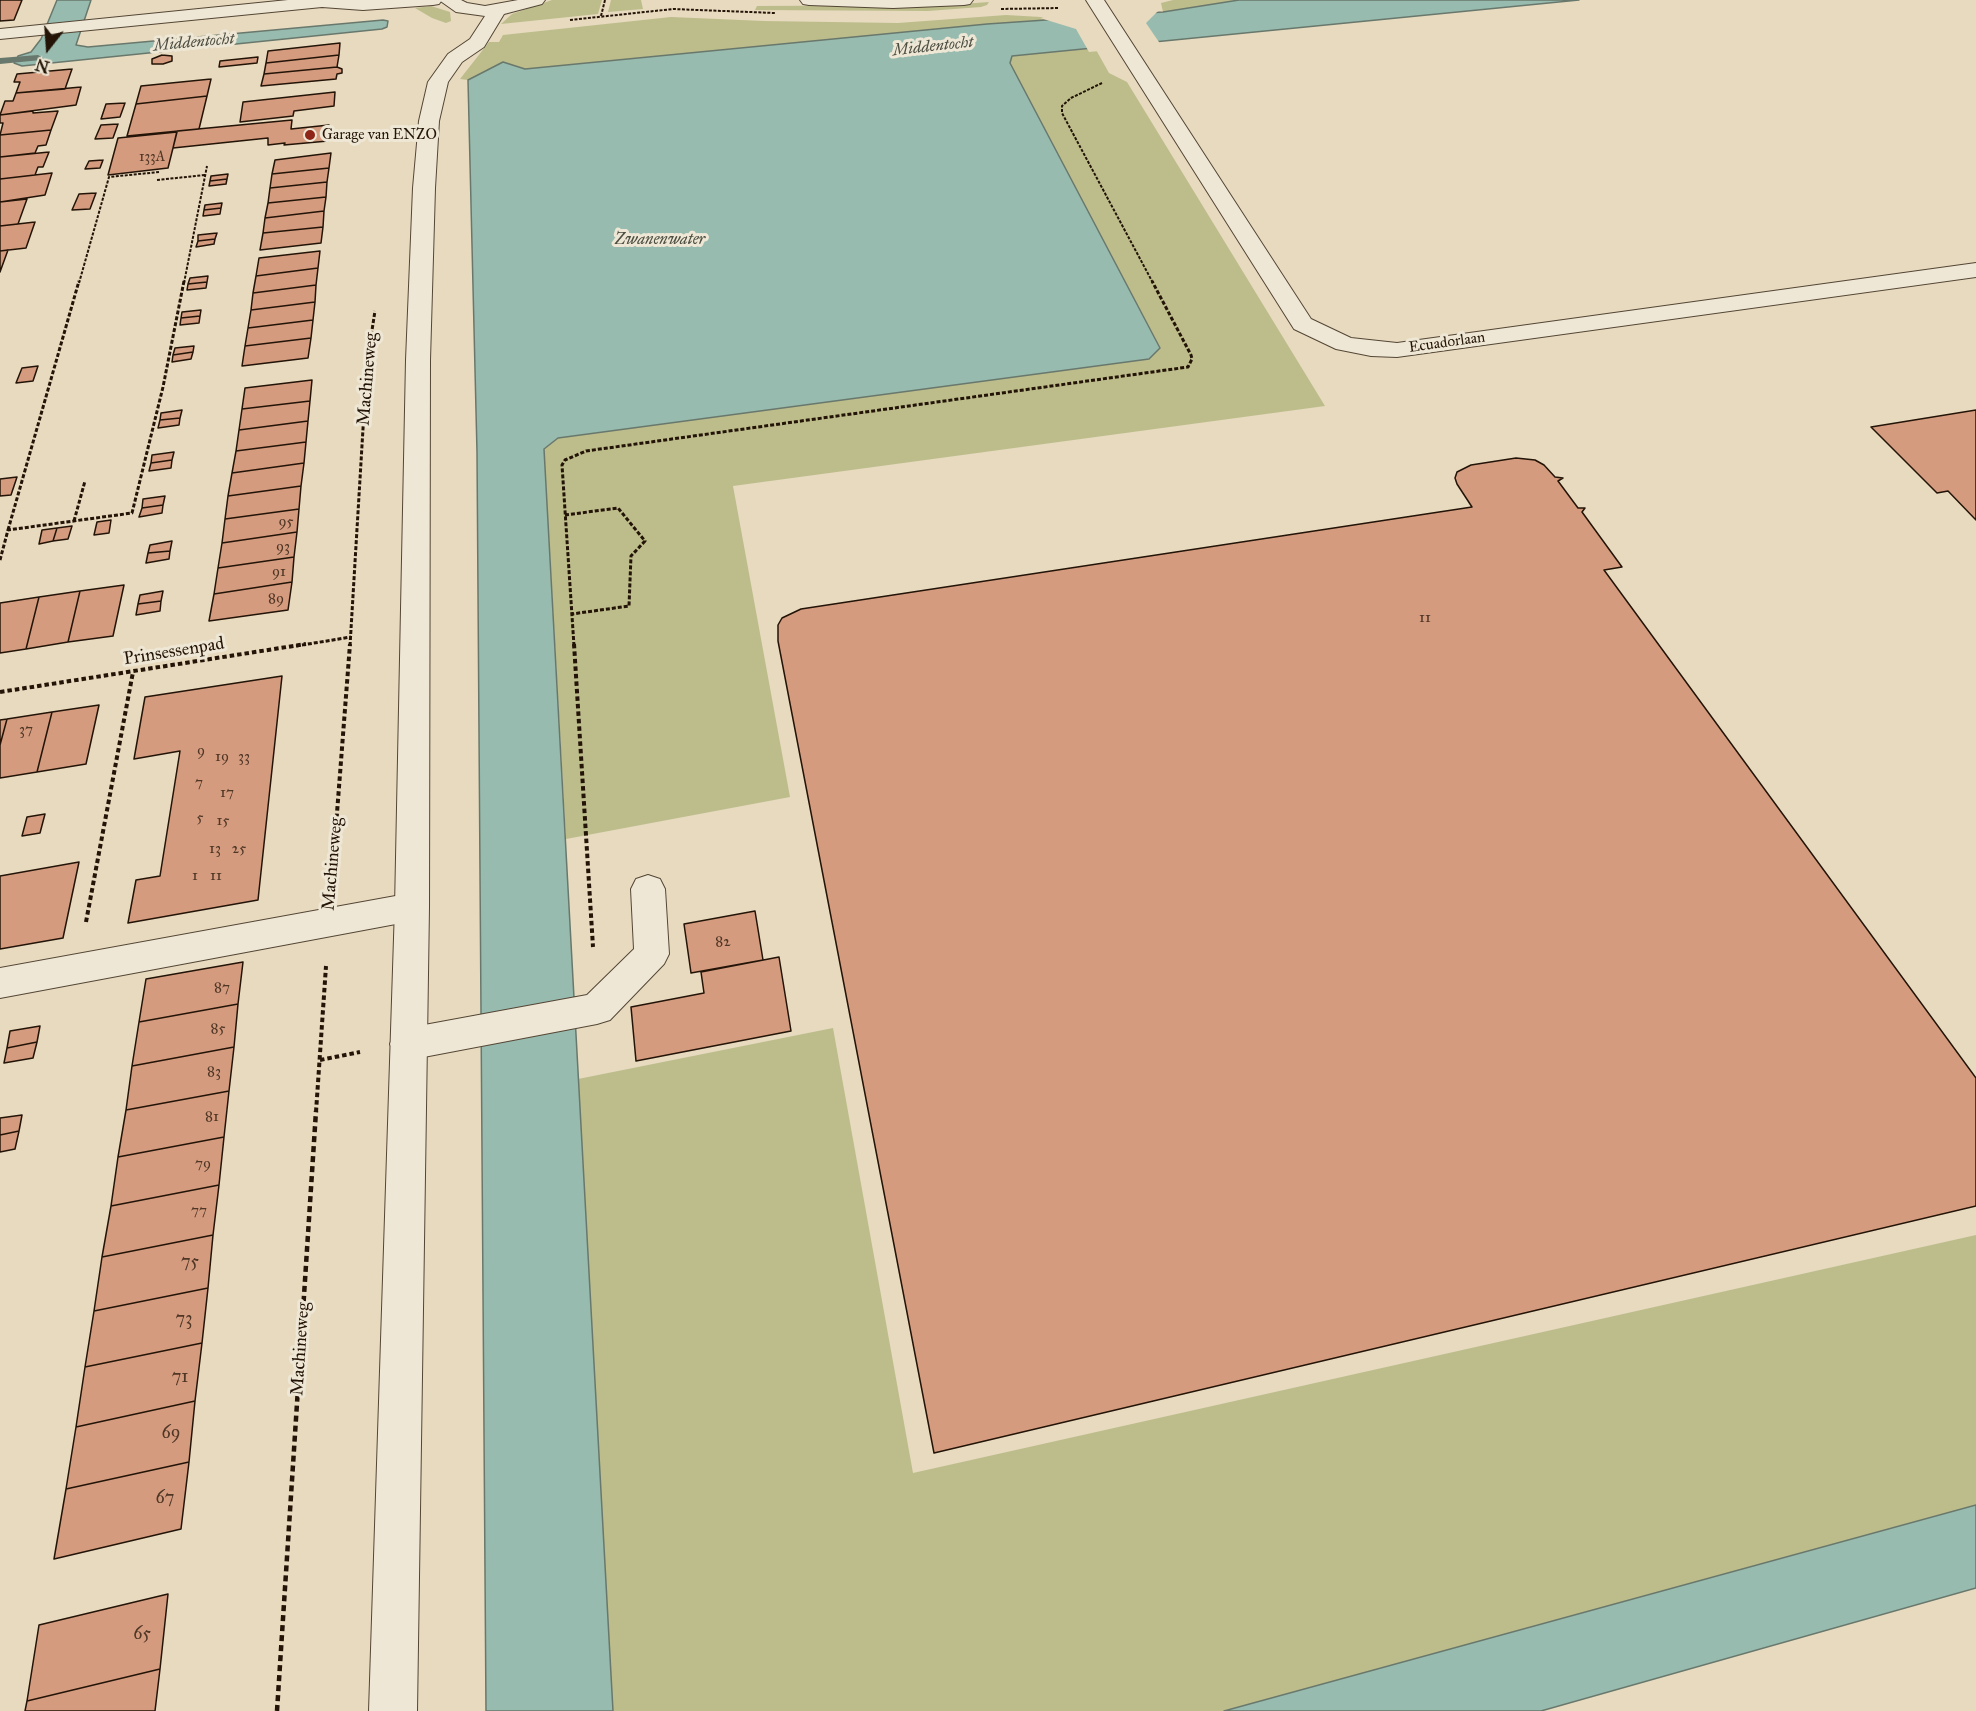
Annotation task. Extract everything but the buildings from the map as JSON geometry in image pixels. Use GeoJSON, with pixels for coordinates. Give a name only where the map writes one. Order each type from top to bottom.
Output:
{"type":"FeatureCollection","features":[{"type":"Feature","properties":{"kind":"street"},"geometry":{"type":"LineString","coordinates":[[0,34],[334,2],[363,5],[433,0]]}},
{"type":"Feature","properties":{"kind":"street"},"geometry":{"type":"LineString","coordinates":[[448,0],[462,8],[472,10],[498,10],[536,0]]}},
{"type":"Feature","properties":{"kind":"street"},"geometry":{"type":"LineString","coordinates":[[809,0],[873,3],[964,0]]}},
{"type":"Feature","properties":{"kind":"street","name":"Ecuadorlaan"},"geometry":{"type":"LineString","coordinates":[[1099,5],[1302,324],[1344,344],[1371,349],[1396,350],[1976,270]]}},
{"type":"Feature","properties":{"kind":"street"},"geometry":{"type":"LineString","coordinates":[[393,1711],[412,907],[418,360],[424,188],[429,120],[434,96],[456,40],[472,10]]}},
{"type":"Feature","properties":{"kind":"street"},"geometry":{"type":"LineString","coordinates":[[456,40],[477,43],[498,10]]}},
{"type":"Feature","properties":{"kind":"street"},"geometry":{"type":"LineString","coordinates":[[408,1044],[592,1010],[652,954],[648,888]]}},
{"type":"Feature","properties":{"kind":"street"},"geometry":{"type":"LineString","coordinates":[[0,983],[412,907]]}},
{"type":"Feature","properties":{"kind":"path"},"geometry":{"type":"LineString","coordinates":[[601,16],[605,0]]}},
{"type":"Feature","properties":{"kind":"path"},"geometry":{"type":"LineString","coordinates":[[1048,9],[1055,12]]}},
{"type":"Feature","properties":{"kind":"path"},"geometry":{"type":"LineString","coordinates":[[592,1010],[562,465],[565,460],[586,451],[1188,367],[1191,355],[1062,113],[1062,106],[1071,98],[1134,62]]}},
{"type":"Feature","properties":{"kind":"path"},"geometry":{"type":"LineString","coordinates":[[8,530],[132,513],[163,387],[207,166]]}},
{"type":"Feature","properties":{"kind":"path"},"geometry":{"type":"LineString","coordinates":[[0,561],[110,177],[159,172]]}},
{"type":"Feature","properties":{"kind":"path"},"geometry":{"type":"LineString","coordinates":[[157,180],[205,176]]}},
{"type":"Feature","properties":{"kind":"path","name":"Machineweg"},"geometry":{"type":"LineString","coordinates":[[277,1711],[329,922],[351,637],[367,362],[376,306]]}},
{"type":"Feature","properties":{"kind":"path"},"geometry":{"type":"LineString","coordinates":[[74,521],[85,481]]}},
{"type":"Feature","properties":{"kind":"path"},"geometry":{"type":"LineString","coordinates":[[566,515],[618,508],[645,541],[631,556],[629,606],[572,614]]}},
{"type":"Feature","properties":{"kind":"path","name":"Prinsessenpad"},"geometry":{"type":"LineString","coordinates":[[0,692],[351,637]]}},
{"type":"Feature","properties":{"kind":"path"},"geometry":{"type":"LineString","coordinates":[[76,968],[133,672]]}},
{"type":"Feature","properties":{"kind":"green space"},"geometry":{"type":"Polygon","coordinates":[[[552,0],[602,0],[598,14],[501,24],[512,14],[552,0]]]}},
{"type":"Feature","properties":{"kind":"green space"},"geometry":{"type":"Polygon","coordinates":[[[611,0],[641,0],[643,9],[608,12],[611,0]]]}},
{"type":"Feature","properties":{"kind":"green space"},"geometry":{"type":"Polygon","coordinates":[[[1173,0],[1239,0],[1163,12],[1161,3],[1173,0]]]}},
{"type":"Feature","properties":{"kind":"green space"},"geometry":{"type":"Polygon","coordinates":[[[989,2],[981,7],[928,11],[755,10],[757,6],[949,5],[989,2]]]}},
{"type":"Feature","properties":{"kind":"green space"},"geometry":{"type":"Polygon","coordinates":[[[431,6],[450,12],[451,21],[446,23],[432,18],[415,8],[431,6]]]}},
{"type":"Feature","properties":{"kind":"green space"},"geometry":{"type":"Polygon","coordinates":[[[1006,15],[1041,17],[1052,21],[987,24],[525,69],[503,63],[468,80],[460,79],[489,42],[499,42],[503,35],[671,17],[898,23],[1006,15]]]}},
{"type":"Feature","properties":{"kind":"green space"},"geometry":{"type":"Polygon","coordinates":[[[1095,48],[1109,73],[1127,82],[1325,406],[733,486],[790,797],[566,839],[544,449],[558,438],[1149,359],[1160,347],[1009,63],[1012,56],[1095,48]]]}},
{"type":"Feature","properties":{"kind":"green space"},"geometry":{"type":"Polygon","coordinates":[[[833,1028],[913,1473],[1976,1235],[1976,1505],[1224,1711],[613,1711],[578,1079],[833,1028]]]}},
{"type":"Feature","properties":{"kind":"water"},"geometry":{"type":"Polygon","coordinates":[[[57,0],[91,0],[76,45],[88,47],[388,21],[387,27],[382,29],[22,66],[14,63],[18,56],[31,52],[41,39],[57,0]]]}},
{"type":"Feature","properties":{"kind":"water","name":"Zwanenwater"},"geometry":{"type":"Polygon","coordinates":[[[1239,0],[1579,0],[1012,56],[1010,63],[1160,348],[1149,359],[558,438],[544,449],[613,1711],[486,1711],[477,452],[468,80],[503,62],[525,69],[987,24],[1163,12],[1239,0]]]}},
{"type":"Feature","properties":{"kind":"water"},"geometry":{"type":"Polygon","coordinates":[[[1976,1505],[1976,1588],[1541,1711],[1224,1711],[1976,1505]]]}},
{"type":"Feature","properties":{"kind":"pier"},"geometry":{"type":"Polygon","coordinates":[[[1159,10],[1146,23],[1161,45],[1089,52],[1076,29],[1040,18],[1159,10]]]}},
{"type":"Feature","properties":{"kind":"waterway","name":"Middentocht"},"geometry":{"type":"LineString","coordinates":[[0,61],[38,58]]}},
{"type":"Feature","properties":{"kind":"place","name":"Garage van ENZO"},"geometry":{"type":"Point","coordinates":[310,135]}}]}
